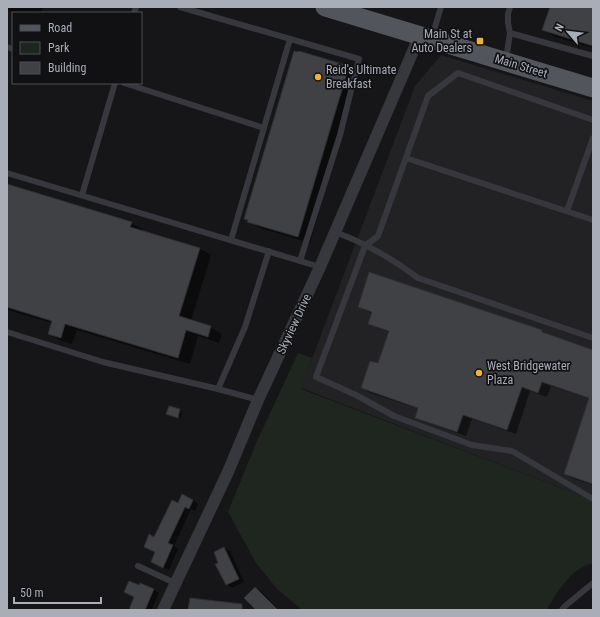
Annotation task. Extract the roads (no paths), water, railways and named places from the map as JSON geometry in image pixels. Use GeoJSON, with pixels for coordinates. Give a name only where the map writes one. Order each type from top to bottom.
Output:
{"type":"FeatureCollection","features":[{"type":"Feature","properties":{"kind":"main road","name":"Main Street"},"geometry":{"type":"LineString","coordinates":[[326,7],[585,86]]}},
{"type":"Feature","properties":{"kind":"street","name":"Skyview Drive"},"geometry":{"type":"LineString","coordinates":[[163,610],[228,472],[258,400],[426,37]]}},
{"type":"Feature","properties":{"kind":"lane"},"geometry":{"type":"LineString","coordinates":[[180,7],[359,59],[340,135],[300,261]]}},
{"type":"Feature","properties":{"kind":"lane"},"geometry":{"type":"LineString","coordinates":[[426,37],[441,7]]}},
{"type":"Feature","properties":{"kind":"lane"},"geometry":{"type":"LineString","coordinates":[[506,61],[510,34],[508,14],[510,7]]}},
{"type":"Feature","properties":{"kind":"lane"},"geometry":{"type":"LineString","coordinates":[[510,34],[593,56]]}},
{"type":"Feature","properties":{"kind":"lane"},"geometry":{"type":"LineString","coordinates":[[231,240],[290,39]]}},
{"type":"Feature","properties":{"kind":"lane"},"geometry":{"type":"LineString","coordinates":[[593,120],[458,73],[428,96],[378,236],[365,246],[316,377],[401,418],[472,445],[512,451],[593,499]]}},
{"type":"Feature","properties":{"kind":"lane"},"geometry":{"type":"LineString","coordinates":[[82,195],[115,84]]}},
{"type":"Feature","properties":{"kind":"lane"},"geometry":{"type":"LineString","coordinates":[[127,84],[264,128]]}},
{"type":"Feature","properties":{"kind":"lane"},"geometry":{"type":"LineString","coordinates":[[567,211],[593,138]]}},
{"type":"Feature","properties":{"kind":"lane"},"geometry":{"type":"LineString","coordinates":[[406,158],[593,220]]}},
{"type":"Feature","properties":{"kind":"lane"},"geometry":{"type":"LineString","coordinates":[[7,173],[320,267]]}},
{"type":"Feature","properties":{"kind":"lane"},"geometry":{"type":"LineString","coordinates":[[335,232],[355,240],[396,261],[418,278],[593,338]]}},
{"type":"Feature","properties":{"kind":"lane"},"geometry":{"type":"LineString","coordinates":[[218,389],[245,327],[269,251]]}},
{"type":"Feature","properties":{"kind":"lane"},"geometry":{"type":"LineString","coordinates":[[7,332],[103,362],[258,400]]}},
{"type":"Feature","properties":{"kind":"lane"},"geometry":{"type":"LineString","coordinates":[[138,566],[176,583]]}},
{"type":"Feature","properties":{"kind":"lane"},"geometry":{"type":"LineString","coordinates":[[562,610],[593,583]]}},
{"type":"Feature","properties":{"kind":"place","name":"Main St at Auto Dealers"},"geometry":{"type":"Point","coordinates":[480,41]}},
{"type":"Feature","properties":{"kind":"place","name":"Reid's Ultimate Breakfast"},"geometry":{"type":"Point","coordinates":[318,77]}},
{"type":"Feature","properties":{"kind":"place","name":"West Bridgewater Plaza"},"geometry":{"type":"Point","coordinates":[479,373]}}]}
